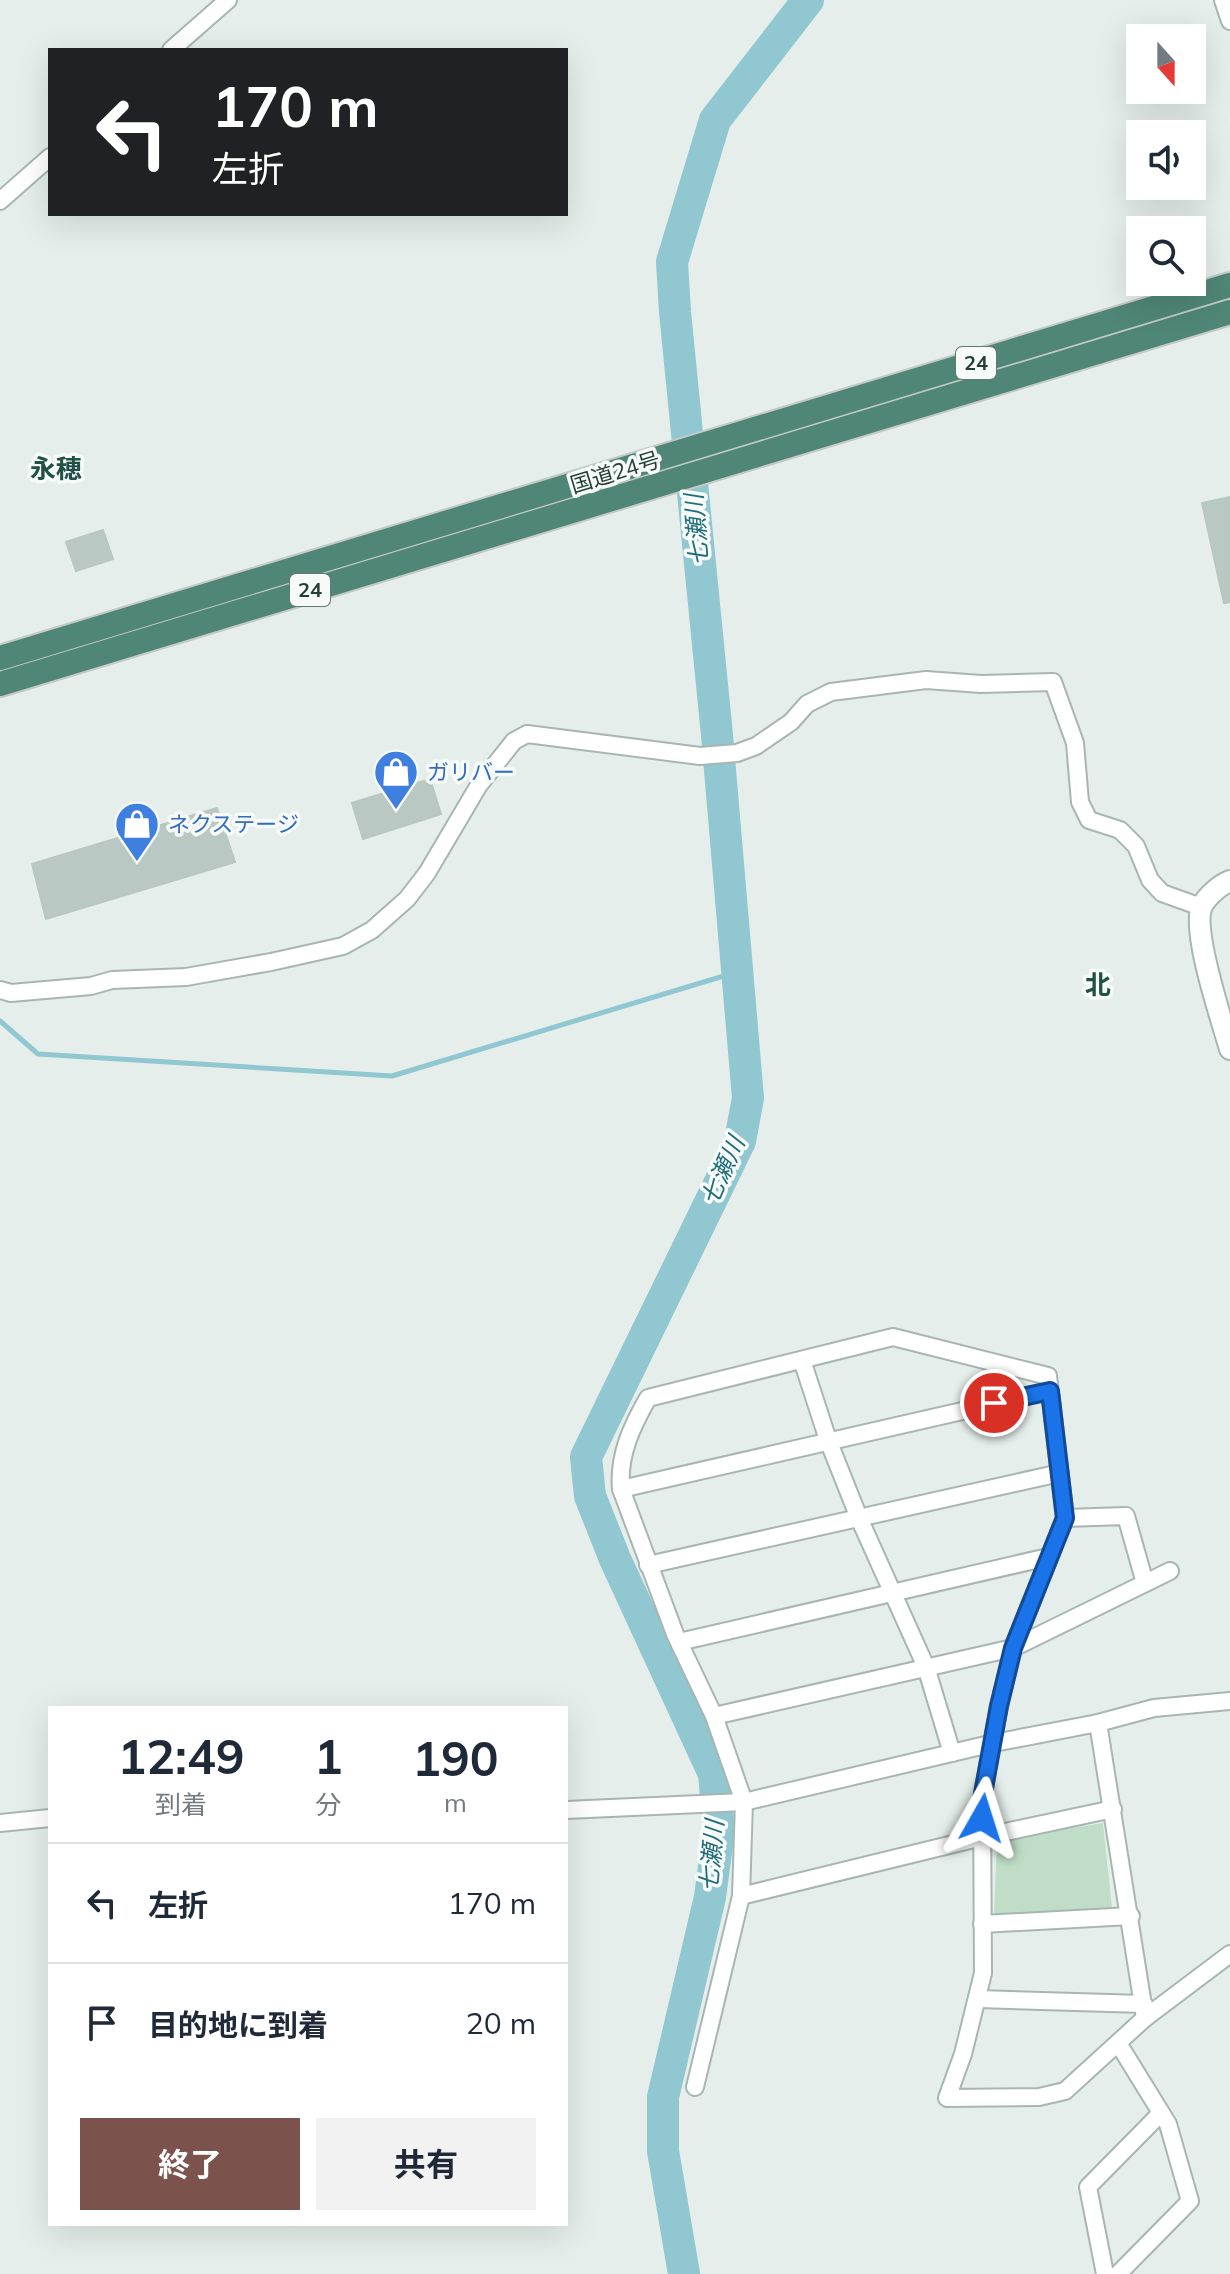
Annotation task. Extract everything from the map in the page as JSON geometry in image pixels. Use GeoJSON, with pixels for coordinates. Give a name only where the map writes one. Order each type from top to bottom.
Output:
{"type":"FeatureCollection","features":[{"type":"Feature","properties":{"kind":"highway","name":"国道24号"},"geometry":{"type":"LineString","coordinates":[[0,684],[616,485],[722,440],[1230,285]]}},
{"type":"Feature","properties":{"kind":"highway","name":"国道24号"},"geometry":{"type":"LineString","coordinates":[[0,658],[616,485],[728,465],[1230,312]]}},
{"type":"Feature","properties":{"kind":"street"},"geometry":{"type":"LineString","coordinates":[[173,48],[228,0]]}},
{"type":"Feature","properties":{"kind":"street"},"geometry":{"type":"LineString","coordinates":[[1223,0],[1230,21]]}},
{"type":"Feature","properties":{"kind":"street"},"geometry":{"type":"LineString","coordinates":[[0,201],[48,159]]}},
{"type":"Feature","properties":{"kind":"street"},"geometry":{"type":"LineString","coordinates":[[0,990],[11,993],[91,986],[112,980],[186,977],[343,946],[372,930],[407,899],[427,873],[479,785],[514,741],[527,734],[700,756],[737,753],[756,746],[791,722],[807,704],[831,692],[926,680],[981,684],[1053,682],[1075,743],[1080,802],[1089,820],[1120,830],[1136,846],[1150,880],[1162,893],[1201,907]]}},
{"type":"Feature","properties":{"kind":"street"},"geometry":{"type":"LineString","coordinates":[[1230,881],[1221,885],[1201,907],[1200,938],[1230,1049]]}},
{"type":"Feature","properties":{"kind":"street"},"geometry":{"type":"LineString","coordinates":[[695,2087],[741,1896],[744,1802],[714,1716],[679,1642],[621,1489],[619,1472],[627,1440],[648,1398],[893,1337],[1048,1376],[1065,1518],[1013,1648],[999,1706],[982,1799],[983,1973],[947,2098],[1039,2097],[1065,2091],[1118,2043],[1144,2011],[1230,1954]]}},
{"type":"Feature","properties":{"kind":"street"},"geometry":{"type":"LineString","coordinates":[[802,1360],[828,1440],[859,1518],[926,1667],[952,1753]]}},
{"type":"Feature","properties":{"kind":"street"},"geometry":{"type":"LineString","coordinates":[[621,1489],[1050,1391]]}},
{"type":"Feature","properties":{"kind":"street"},"geometry":{"type":"LineString","coordinates":[[648,1565],[1060,1473]]}},
{"type":"Feature","properties":{"kind":"street"},"geometry":{"type":"LineString","coordinates":[[1065,1518],[1126,1516],[1145,1583]]}},
{"type":"Feature","properties":{"kind":"street"},"geometry":{"type":"LineString","coordinates":[[679,1642],[1048,1557]]}},
{"type":"Feature","properties":{"kind":"street"},"geometry":{"type":"LineString","coordinates":[[714,1716],[1013,1648],[1170,1571]]}},
{"type":"Feature","properties":{"kind":"street"},"geometry":{"type":"LineString","coordinates":[[568,1810],[744,1802],[1154,1708],[1230,1701]]}},
{"type":"Feature","properties":{"kind":"street"},"geometry":{"type":"LineString","coordinates":[[1098,1723],[1144,2011]]}},
{"type":"Feature","properties":{"kind":"street"},"geometry":{"type":"LineString","coordinates":[[741,1896],[982,1837],[1113,1809]]}},
{"type":"Feature","properties":{"kind":"street"},"geometry":{"type":"LineString","coordinates":[[0,1823],[48,1818]]}},
{"type":"Feature","properties":{"kind":"street"},"geometry":{"type":"LineString","coordinates":[[982,1924],[1131,1916]]}},
{"type":"Feature","properties":{"kind":"street"},"geometry":{"type":"LineString","coordinates":[[978,1999],[1144,2011]]}},
{"type":"Feature","properties":{"kind":"street"},"geometry":{"type":"LineString","coordinates":[[1118,2043],[1168,2124],[1190,2201],[1118,2274]]}},
{"type":"Feature","properties":{"kind":"street"},"geometry":{"type":"LineString","coordinates":[[1105,2274],[1088,2187],[1161,2113]]}},
{"type":"Feature","properties":{"kind":"green space"},"geometry":{"type":"Polygon","coordinates":[[[1103,1823],[1112,1908],[994,1915],[997,1840],[1103,1823]]]}},
{"type":"Feature","properties":{"kind":"building"},"geometry":{"type":"Polygon","coordinates":[[[1230,497],[1230,602],[1224,603],[1202,503],[1230,497]]]}},
{"type":"Feature","properties":{"kind":"building"},"geometry":{"type":"Polygon","coordinates":[[[103,530],[113,559],[76,571],[66,542],[103,530]]]}},
{"type":"Feature","properties":{"kind":"building"},"geometry":{"type":"Polygon","coordinates":[[[430,779],[441,814],[363,839],[352,803],[430,779]]]}},
{"type":"Feature","properties":{"kind":"building"},"geometry":{"type":"Polygon","coordinates":[[[217,808],[235,862],[46,919],[32,864],[217,808]]]}},
{"type":"Feature","properties":{"kind":"waterway","name":"七瀬川"},"geometry":{"type":"LineString","coordinates":[[684,2274],[663,2151],[663,2097],[710,1897],[719,1830],[714,1774],[615,1559],[590,1496],[586,1457],[740,1141],[748,1098],[672,262],[715,120],[808,0]]}},
{"type":"Feature","properties":{"kind":"waterway"},"geometry":{"type":"LineString","coordinates":[[0,1021],[38,1054],[392,1076],[737,972]]}},
{"type":"Feature","properties":{"kind":"place","name":"ガリバー"},"geometry":{"type":"Point","coordinates":[396,811]}},
{"type":"Feature","properties":{"kind":"place","name":"ネクステージ"},"geometry":{"type":"Point","coordinates":[137,863]}},
{"type":"Feature","properties":{"kind":"district","name":"永穂"},"geometry":{"type":"Point","coordinates":[56,469]}},
{"type":"Feature","properties":{"kind":"district","name":"北"},"geometry":{"type":"Point","coordinates":[1098,985]}},
{"type":"Feature","properties":{"kind":"route"},"geometry":{"type":"LineString","coordinates":[[982,1818],[982,1799],[1013,1648],[1065,1518],[1050,1391],[994,1403]]}}]}
